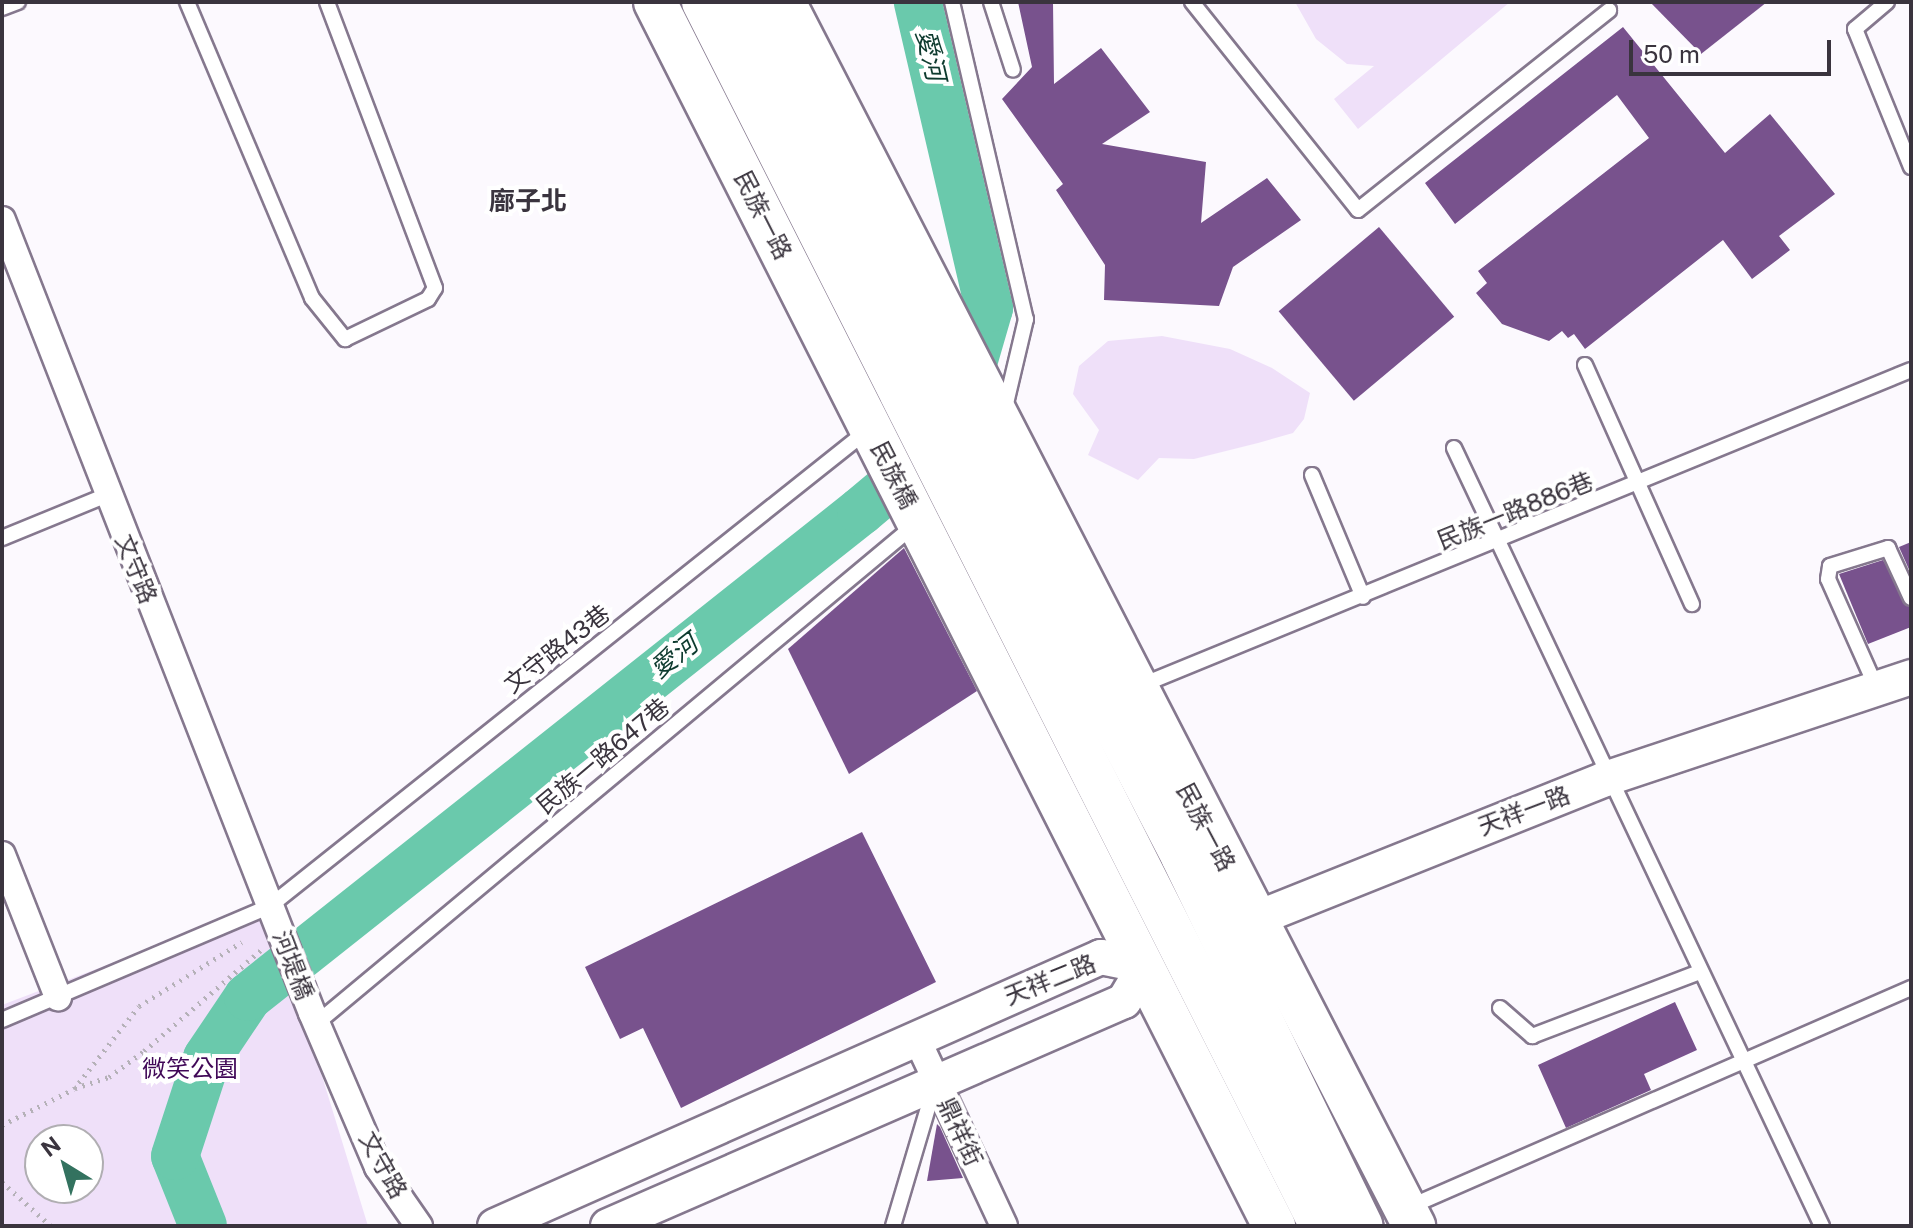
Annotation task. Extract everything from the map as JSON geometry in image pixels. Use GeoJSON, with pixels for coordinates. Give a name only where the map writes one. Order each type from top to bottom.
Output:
{"type":"FeatureCollection","features":[{"type":"Feature","properties":{"kind":"main road","name":"民族一路"},"geometry":{"type":"LineString","coordinates":[[655,2],[871,428]]}},
{"type":"Feature","properties":{"kind":"main road","name":"民族一路"},"geometry":{"type":"LineString","coordinates":[[703,2],[934,379]]}},
{"type":"Feature","properties":{"kind":"main road"},"geometry":{"type":"LineString","coordinates":[[739,2],[934,379],[988,442]]}},
{"type":"Feature","properties":{"kind":"main road"},"geometry":{"type":"LineString","coordinates":[[784,2],[934,379]]}},
{"type":"Feature","properties":{"kind":"main road","name":"民族橋"},"geometry":{"type":"LineString","coordinates":[[934,379],[961,508]]}},
{"type":"Feature","properties":{"kind":"main road","name":"民族橋"},"geometry":{"type":"LineString","coordinates":[[871,428],[925,534]]}},
{"type":"Feature","properties":{"kind":"main road","name":"民族一路"},"geometry":{"type":"LineString","coordinates":[[988,442],[1134,688],[1321,1226]]}},
{"type":"Feature","properties":{"kind":"main road","name":"民族一路"},"geometry":{"type":"LineString","coordinates":[[988,442],[1220,934],[1362,1226]]}},
{"type":"Feature","properties":{"kind":"main road","name":"民族一路"},"geometry":{"type":"LineString","coordinates":[[961,508],[1220,934],[1410,1217]]}},
{"type":"Feature","properties":{"kind":"main road"},"geometry":{"type":"LineString","coordinates":[[961,508],[925,534],[1274,1226]]}},
{"type":"Feature","properties":{"kind":"street","name":"文守路"},"geometry":{"type":"LineString","coordinates":[[2,220],[272,911]]}},
{"type":"Feature","properties":{"kind":"street","name":"天祥一路"},"geometry":{"type":"LineString","coordinates":[[1145,966],[1605,779],[1911,677]]}},
{"type":"Feature","properties":{"kind":"street"},"geometry":{"type":"LineString","coordinates":[[2,855],[58,997]]}},
{"type":"Feature","properties":{"kind":"street","name":"河堤橋"},"geometry":{"type":"LineString","coordinates":[[272,911],[314,1018]]}},
{"type":"Feature","properties":{"kind":"street","name":"天祥二路"},"geometry":{"type":"LineString","coordinates":[[495,1226],[1101,957],[1145,966],[1124,1001],[936,1080],[608,1226]]}},
{"type":"Feature","properties":{"kind":"street","name":"文守路"},"geometry":{"type":"LineString","coordinates":[[314,1018],[378,1167],[419,1226]]}},
{"type":"Feature","properties":{"kind":"street","name":"鼎祥街"},"geometry":{"type":"LineString","coordinates":[[916,1037],[1004,1226]]}},
{"type":"Feature","properties":{"kind":"lane"},"geometry":{"type":"LineString","coordinates":[[2,8],[18,2]]}},
{"type":"Feature","properties":{"kind":"lane"},"geometry":{"type":"LineString","coordinates":[[187,2],[312,298],[345,339],[428,299],[435,288],[327,2]]}},
{"type":"Feature","properties":{"kind":"lane"},"geometry":{"type":"LineString","coordinates":[[952,2],[1026,319],[988,442]]}},
{"type":"Feature","properties":{"kind":"lane"},"geometry":{"type":"LineString","coordinates":[[991,2],[1013,70]]}},
{"type":"Feature","properties":{"kind":"lane"},"geometry":{"type":"LineString","coordinates":[[1192,2],[1358,210],[1609,10]]}},
{"type":"Feature","properties":{"kind":"lane"},"geometry":{"type":"LineString","coordinates":[[1887,2],[1855,29],[1911,167]]}},
{"type":"Feature","properties":{"kind":"lane"},"geometry":{"type":"LineString","coordinates":[[1585,365],[1692,604]]}},
{"type":"Feature","properties":{"kind":"lane","name":"民族一路886巷"},"geometry":{"type":"LineString","coordinates":[[1134,688],[1497,543],[1911,370]]}},
{"type":"Feature","properties":{"kind":"lane","name":"文守路43巷"},"geometry":{"type":"LineString","coordinates":[[2,1020],[272,911],[871,428]]}},
{"type":"Feature","properties":{"kind":"lane"},"geometry":{"type":"LineString","coordinates":[[1454,448],[1605,779],[1822,1226]]}},
{"type":"Feature","properties":{"kind":"lane"},"geometry":{"type":"LineString","coordinates":[[1312,475],[1363,597]]}},
{"type":"Feature","properties":{"kind":"lane"},"geometry":{"type":"LineString","coordinates":[[2,538],[107,495]]}},
{"type":"Feature","properties":{"kind":"lane","name":"民族一路647巷"},"geometry":{"type":"LineString","coordinates":[[314,1018],[925,534]]}},
{"type":"Feature","properties":{"kind":"lane"},"geometry":{"type":"LineString","coordinates":[[1877,689],[1828,579],[1830,566],[1888,548],[1911,598]]}},
{"type":"Feature","properties":{"kind":"lane"},"geometry":{"type":"LineString","coordinates":[[1500,1008],[1532,1036],[1697,973]]}},
{"type":"Feature","properties":{"kind":"lane"},"geometry":{"type":"LineString","coordinates":[[1410,1217],[1740,1061],[1911,988]]}},
{"type":"Feature","properties":{"kind":"lane"},"geometry":{"type":"LineString","coordinates":[[893,1226],[936,1080]]}},
{"type":"Feature","properties":{"kind":"path"},"geometry":{"type":"LineString","coordinates":[[74,1089],[139,1006],[272,911]]}},
{"type":"Feature","properties":{"kind":"path"},"geometry":{"type":"LineString","coordinates":[[2,1125],[74,1089],[109,1077],[144,1051],[262,949],[272,911]]}},
{"type":"Feature","properties":{"kind":"path"},"geometry":{"type":"LineString","coordinates":[[2,1182],[51,1226]]}},
{"type":"Feature","properties":{"kind":"green space"},"geometry":{"type":"Polygon","coordinates":[[[1295,2],[1510,2],[1358,129],[1334,99],[1374,66],[1347,64],[1316,39],[1295,2]]]}},
{"type":"Feature","properties":{"kind":"green space"},"geometry":{"type":"Polygon","coordinates":[[[1162,336],[1230,349],[1272,368],[1310,393],[1304,419],[1293,433],[1258,443],[1194,459],[1159,458],[1138,480],[1088,455],[1099,430],[1073,394],[1079,366],[1108,341],[1162,336]]]}},
{"type":"Feature","properties":{"kind":"green space","name":"微笑公園"},"geometry":{"type":"Polygon","coordinates":[[[269,903],[368,1226],[2,1226],[2,1005],[269,903]]]}},
{"type":"Feature","properties":{"kind":"building"},"geometry":{"type":"Polygon","coordinates":[[[1018,2],[1053,2],[1054,84],[1101,48],[1150,112],[1102,144],[1206,162],[1201,223],[1267,178],[1301,220],[1233,267],[1219,306],[1104,300],[1105,265],[1056,190],[1063,184],[1002,99],[1032,67],[1018,2]]]}},
{"type":"Feature","properties":{"kind":"building"},"geometry":{"type":"Polygon","coordinates":[[[1650,2],[1767,2],[1701,54],[1650,2]]]}},
{"type":"Feature","properties":{"kind":"building"},"geometry":{"type":"Polygon","coordinates":[[[1623,27],[1725,153],[1770,114],[1835,194],[1779,236],[1790,250],[1752,279],[1723,240],[1585,349],[1574,334],[1568,338],[1562,331],[1549,341],[1502,324],[1476,293],[1487,283],[1478,271],[1649,138],[1617,95],[1455,224],[1425,183],[1623,27]]]}},
{"type":"Feature","properties":{"kind":"building"},"geometry":{"type":"Polygon","coordinates":[[[1379,227],[1454,317],[1354,401],[1279,311],[1379,227]]]}},
{"type":"Feature","properties":{"kind":"building"},"geometry":{"type":"Polygon","coordinates":[[[1911,542],[1911,574],[1899,547],[1911,542]]]}},
{"type":"Feature","properties":{"kind":"building"},"geometry":{"type":"Polygon","coordinates":[[[904,548],[977,691],[849,774],[788,649],[904,548]]]}},
{"type":"Feature","properties":{"kind":"building"},"geometry":{"type":"Polygon","coordinates":[[[1883,560],[1911,608],[1911,627],[1868,644],[1839,574],[1883,560]]]}},
{"type":"Feature","properties":{"kind":"building"},"geometry":{"type":"Polygon","coordinates":[[[862,832],[936,982],[681,1108],[643,1028],[620,1039],[585,967],[862,832]]]}},
{"type":"Feature","properties":{"kind":"building"},"geometry":{"type":"Polygon","coordinates":[[[1675,1002],[1697,1050],[1644,1074],[1651,1090],[1566,1128],[1538,1065],[1675,1002]]]}},
{"type":"Feature","properties":{"kind":"building"},"geometry":{"type":"Polygon","coordinates":[[[937,1124],[940,1127],[963,1178],[927,1181],[937,1124]]]}},
{"type":"Feature","properties":{"kind":"waterway","name":"愛河"},"geometry":{"type":"LineString","coordinates":[[203,1226],[175,1156],[207,1058],[248,997],[861,511],[911,469],[960,408],[989,308],[918,2]]}},
{"type":"Feature","properties":{"kind":"district","name":"廍子北"},"geometry":{"type":"Point","coordinates":[528,201]}}]}
